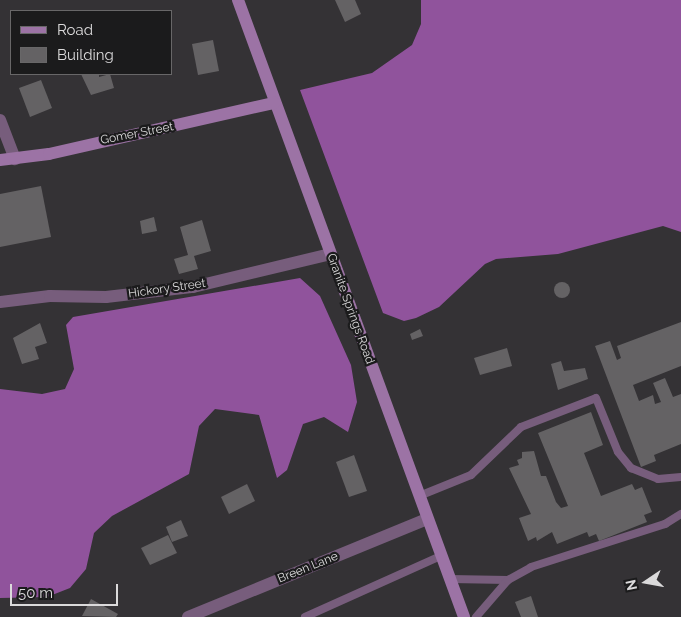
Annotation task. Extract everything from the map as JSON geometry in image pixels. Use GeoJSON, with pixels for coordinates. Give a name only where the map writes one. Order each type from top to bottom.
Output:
{"type":"FeatureCollection","features":[{"type":"Feature","properties":{"kind":"street","name":"Granite Springs Road"},"geometry":{"type":"LineString","coordinates":[[238,0],[274,104],[464,617]]}},
{"type":"Feature","properties":{"kind":"street","name":"Gomer Street"},"geometry":{"type":"LineString","coordinates":[[0,160],[274,104]]}},
{"type":"Feature","properties":{"kind":"street"},"geometry":{"type":"LineString","coordinates":[[0,120],[15,158]]}},
{"type":"Feature","properties":{"kind":"street","name":"Hickory Street"},"geometry":{"type":"LineString","coordinates":[[0,302],[50,296],[106,297],[193,287],[330,254]]}},
{"type":"Feature","properties":{"kind":"street","name":"Breen Lane"},"geometry":{"type":"LineString","coordinates":[[188,617],[428,519]]}},
{"type":"Feature","properties":{"kind":"lane"},"geometry":{"type":"LineString","coordinates":[[419,496],[471,475],[521,427],[596,398],[618,452],[631,468],[658,479],[681,477]]}},
{"type":"Feature","properties":{"kind":"lane"},"geometry":{"type":"LineString","coordinates":[[476,617],[508,580],[552,559],[665,524],[681,514]]}},
{"type":"Feature","properties":{"kind":"lane"},"geometry":{"type":"LineString","coordinates":[[305,617],[441,556]]}},
{"type":"Feature","properties":{"kind":"lane"},"geometry":{"type":"LineString","coordinates":[[450,579],[508,580]]}},
{"type":"Feature","properties":{"kind":"shaded area"},"geometry":{"type":"Polygon","coordinates":[[[421,0],[681,0],[681,232],[663,226],[558,254],[496,259],[485,264],[439,307],[416,318],[404,321],[383,313],[300,90],[372,73],[412,45],[421,24],[421,0]]]}},
{"type":"Feature","properties":{"kind":"shaded area"},"geometry":{"type":"Polygon","coordinates":[[[300,278],[320,296],[351,365],[357,402],[348,432],[324,417],[303,424],[287,470],[277,478],[259,415],[215,409],[199,426],[189,474],[112,516],[94,533],[86,569],[70,588],[47,597],[0,598],[0,389],[42,394],[65,389],[74,369],[66,325],[73,317],[300,278]]]}},
{"type":"Feature","properties":{"kind":"building"},"geometry":{"type":"Polygon","coordinates":[[[335,0],[355,0],[361,14],[345,22],[335,0]]]}},
{"type":"Feature","properties":{"kind":"building"},"geometry":{"type":"Polygon","coordinates":[[[213,40],[219,71],[198,75],[192,44],[213,40]]]}},
{"type":"Feature","properties":{"kind":"building"},"geometry":{"type":"Polygon","coordinates":[[[81,75],[99,75],[99,77],[110,75],[114,88],[91,95],[81,75]]]}},
{"type":"Feature","properties":{"kind":"building"},"geometry":{"type":"Polygon","coordinates":[[[41,80],[52,108],[30,117],[19,88],[41,80]]]}},
{"type":"Feature","properties":{"kind":"building"},"geometry":{"type":"Polygon","coordinates":[[[41,186],[51,237],[0,247],[0,194],[41,186]]]}},
{"type":"Feature","properties":{"kind":"building"},"geometry":{"type":"Polygon","coordinates":[[[154,217],[157,231],[142,234],[140,221],[154,217]]]}},
{"type":"Feature","properties":{"kind":"building"},"geometry":{"type":"Polygon","coordinates":[[[202,220],[211,251],[194,256],[198,269],[179,274],[174,259],[188,255],[180,227],[202,220]]]}},
{"type":"Feature","properties":{"kind":"building"},"geometry":{"type":"Polygon","coordinates":[[[562,282],[570,290],[562,298],[554,290],[562,282]]]}},
{"type":"Feature","properties":{"kind":"building"},"geometry":{"type":"Polygon","coordinates":[[[681,322],[681,366],[633,385],[639,401],[653,395],[655,404],[661,402],[653,383],[665,378],[673,397],[681,394],[681,444],[654,455],[656,461],[641,467],[595,346],[610,341],[617,360],[621,358],[617,346],[681,322]]]}},
{"type":"Feature","properties":{"kind":"building"},"geometry":{"type":"Polygon","coordinates":[[[40,323],[47,343],[35,347],[39,359],[22,364],[13,338],[40,323]]]}},
{"type":"Feature","properties":{"kind":"building"},"geometry":{"type":"Polygon","coordinates":[[[420,329],[423,336],[412,340],[410,334],[420,329]]]}},
{"type":"Feature","properties":{"kind":"building"},"geometry":{"type":"Polygon","coordinates":[[[507,348],[512,366],[480,375],[474,358],[507,348]]]}},
{"type":"Feature","properties":{"kind":"building"},"geometry":{"type":"Polygon","coordinates":[[[561,361],[564,371],[585,368],[588,379],[558,390],[551,364],[561,361]]]}},
{"type":"Feature","properties":{"kind":"building"},"geometry":{"type":"Polygon","coordinates":[[[591,412],[603,445],[584,453],[601,496],[632,484],[635,490],[642,487],[652,512],[644,515],[647,522],[599,541],[596,534],[589,537],[587,532],[557,544],[552,532],[537,541],[536,537],[528,541],[519,518],[531,514],[509,468],[519,465],[517,460],[522,458],[522,452],[534,451],[541,476],[546,476],[556,502],[561,508],[568,506],[538,433],[591,412]]]}},
{"type":"Feature","properties":{"kind":"building"},"geometry":{"type":"Polygon","coordinates":[[[354,455],[367,491],[349,497],[336,462],[354,455]]]}},
{"type":"Feature","properties":{"kind":"building"},"geometry":{"type":"Polygon","coordinates":[[[247,484],[255,501],[229,514],[221,497],[247,484]]]}},
{"type":"Feature","properties":{"kind":"building"},"geometry":{"type":"Polygon","coordinates":[[[181,520],[188,536],[172,542],[166,527],[181,520]]]}},
{"type":"Feature","properties":{"kind":"building"},"geometry":{"type":"Polygon","coordinates":[[[168,535],[177,553],[150,565],[141,548],[168,535]]]}},
{"type":"Feature","properties":{"kind":"building"},"geometry":{"type":"Polygon","coordinates":[[[531,596],[538,617],[521,617],[515,602],[531,596]]]}},
{"type":"Feature","properties":{"kind":"building"},"geometry":{"type":"Polygon","coordinates":[[[91,599],[118,614],[116,617],[82,616],[91,599]]]}}]}
